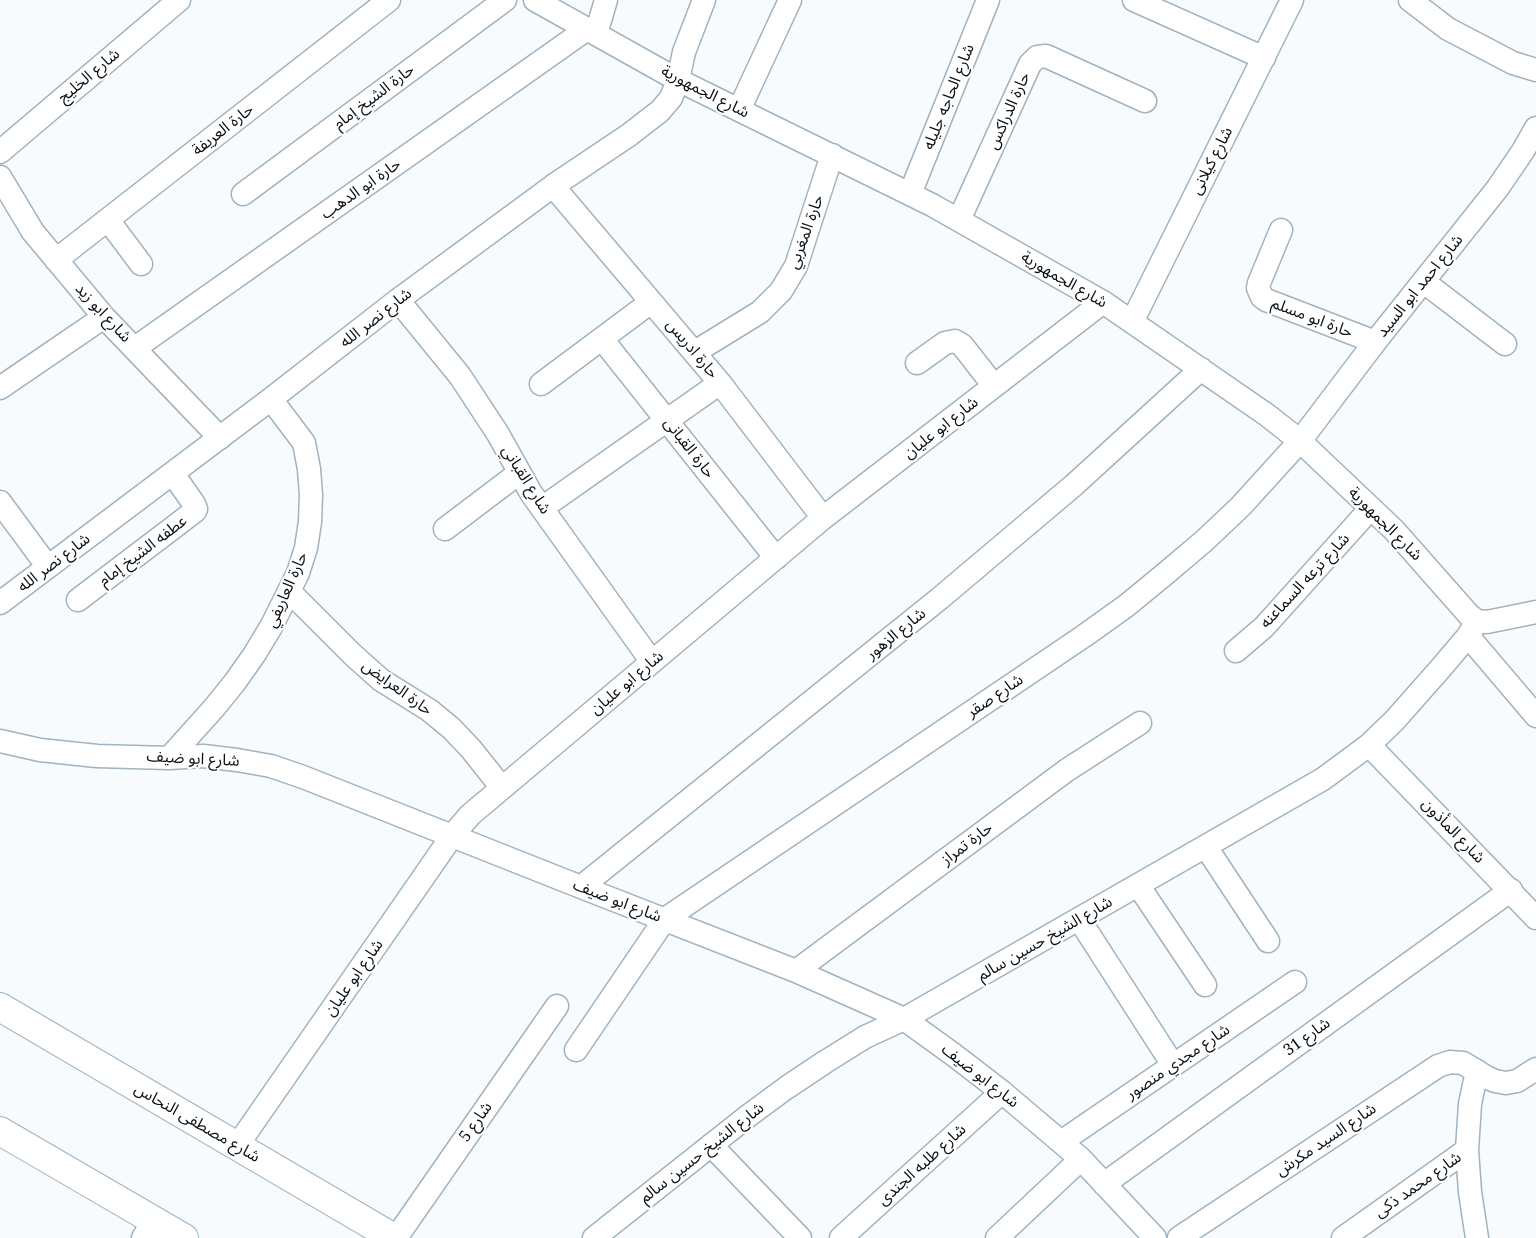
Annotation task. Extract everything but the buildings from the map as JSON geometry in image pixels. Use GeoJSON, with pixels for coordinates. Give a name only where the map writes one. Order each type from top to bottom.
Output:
{"type":"FeatureCollection","features":[{"type":"Feature","properties":{"kind":"street","name":"شارع الخليج"},"geometry":{"type":"LineString","coordinates":[[0,152],[158,7],[179,0]]}},
{"type":"Feature","properties":{"kind":"street","name":"حارة العريفة"},"geometry":{"type":"LineString","coordinates":[[56,260],[389,0]]}},
{"type":"Feature","properties":{"kind":"street","name":"حارة الشيخ إمام"},"geometry":{"type":"LineString","coordinates":[[243,194],[505,0]]}},
{"type":"Feature","properties":{"kind":"street","name":"شارع الجمهورية"},"geometry":{"type":"LineString","coordinates":[[535,0],[678,80],[832,155],[959,220],[1103,302],[1267,415],[1300,441],[1416,552],[1455,601],[1536,716]]}},
{"type":"Feature","properties":{"kind":"street"},"geometry":{"type":"LineString","coordinates":[[592,32],[606,0]]}},
{"type":"Feature","properties":{"kind":"street","name":"شارع نصر الله"},"geometry":{"type":"LineString","coordinates":[[0,603],[271,400],[398,300],[553,186],[629,135],[660,111],[671,98],[678,80],[684,52],[704,0]]}},
{"type":"Feature","properties":{"kind":"street"},"geometry":{"type":"LineString","coordinates":[[739,110],[790,0]]}},
{"type":"Feature","properties":{"kind":"street","name":"شارع الحاجه جليله"},"geometry":{"type":"LineString","coordinates":[[910,194],[988,0]]}},
{"type":"Feature","properties":{"kind":"street"},"geometry":{"type":"LineString","coordinates":[[1134,0],[1264,58]]}},
{"type":"Feature","properties":{"kind":"street","name":"شارع كيلانى"},"geometry":{"type":"LineString","coordinates":[[1132,322],[1292,0]]}},
{"type":"Feature","properties":{"kind":"street"},"geometry":{"type":"LineString","coordinates":[[1410,0],[1448,29],[1513,63],[1536,70]]}},
{"type":"Feature","properties":{"kind":"street","name":"حارة ابو الدهب"},"geometry":{"type":"LineString","coordinates":[[135,348],[592,32]]}},
{"type":"Feature","properties":{"kind":"street","name":"حارة الدراكس"},"geometry":{"type":"LineString","coordinates":[[959,220],[1030,64],[1037,57],[1046,56],[1145,101]]}},
{"type":"Feature","properties":{"kind":"street","name":"شارع احمد ابو السيد"},"geometry":{"type":"LineString","coordinates":[[1300,441],[1375,342],[1497,189],[1536,128]]}},
{"type":"Feature","properties":{"kind":"street","name":"حارة المغربي"},"geometry":{"type":"LineString","coordinates":[[695,352],[760,312],[781,291],[796,266],[832,155]]}},
{"type":"Feature","properties":{"kind":"street","name":"شارع ابو زيد"},"geometry":{"type":"LineString","coordinates":[[0,177],[33,232],[104,317],[220,438]]}},
{"type":"Feature","properties":{"kind":"street","name":"حارة ادريس"},"geometry":{"type":"LineString","coordinates":[[553,186],[695,352],[823,518]]}},
{"type":"Feature","properties":{"kind":"street"},"geometry":{"type":"LineString","coordinates":[[108,220],[141,264]]}},
{"type":"Feature","properties":{"kind":"street","name":"حارة ابو مسلم"},"geometry":{"type":"LineString","coordinates":[[1281,230],[1259,283],[1258,288],[1262,297],[1375,342]]}},
{"type":"Feature","properties":{"kind":"street"},"geometry":{"type":"LineString","coordinates":[[1424,282],[1505,344]]}},
{"type":"Feature","properties":{"kind":"street","name":"شارع القباني"},"geometry":{"type":"LineString","coordinates":[[398,300],[460,376],[498,434],[519,473],[542,508],[652,662]]}},
{"type":"Feature","properties":{"kind":"street"},"geometry":{"type":"LineString","coordinates":[[541,384],[651,302]]}},
{"type":"Feature","properties":{"kind":"street","name":"شارع ابو عليان"},"geometry":{"type":"LineString","coordinates":[[237,1146],[452,836],[470,815],[823,518],[1103,302]]}},
{"type":"Feature","properties":{"kind":"street"},"geometry":{"type":"LineString","coordinates":[[0,388],[104,317]]}},
{"type":"Feature","properties":{"kind":"street","name":"حارة القبانى"},"geometry":{"type":"LineString","coordinates":[[602,339],[776,558]]}},
{"type":"Feature","properties":{"kind":"street"},"geometry":{"type":"LineString","coordinates":[[917,363],[946,343],[954,341],[962,345],[994,386]]}},
{"type":"Feature","properties":{"kind":"street","name":"شارع الزهور"},"geometry":{"type":"LineString","coordinates":[[581,888],[954,586],[1074,485],[1201,369]]}},
{"type":"Feature","properties":{"kind":"street"},"geometry":{"type":"LineString","coordinates":[[542,508],[720,383]]}},
{"type":"Feature","properties":{"kind":"street","name":"حارة العاريفي"},"geometry":{"type":"LineString","coordinates":[[169,758],[235,682],[271,626],[298,573],[306,548],[310,522],[311,495],[304,443],[271,400]]}},
{"type":"Feature","properties":{"kind":"street","name":"شارع صقر"},"geometry":{"type":"LineString","coordinates":[[665,919],[1126,606],[1204,541],[1241,506],[1300,441]]}},
{"type":"Feature","properties":{"kind":"street"},"geometry":{"type":"LineString","coordinates":[[445,529],[519,473]]}},
{"type":"Feature","properties":{"kind":"street","name":"عطفه الشيخ إمام"},"geometry":{"type":"LineString","coordinates":[[78,600],[195,511],[194,504],[173,474]]}},
{"type":"Feature","properties":{"kind":"street"},"geometry":{"type":"LineString","coordinates":[[0,502],[48,567]]}},
{"type":"Feature","properties":{"kind":"street","name":"شارع ترعه السماعنه"},"geometry":{"type":"LineString","coordinates":[[1236,651],[1264,627],[1371,508]]}},
{"type":"Feature","properties":{"kind":"street","name":"حارة العرايض"},"geometry":{"type":"LineString","coordinates":[[289,591],[381,680],[429,710],[451,728],[471,749],[502,788]]}},
{"type":"Feature","properties":{"kind":"street"},"geometry":{"type":"LineString","coordinates":[[1473,628],[1487,622],[1536,612]]}},
{"type":"Feature","properties":{"kind":"street","name":"شارع الشيخ حسين سالم"},"geometry":{"type":"LineString","coordinates":[[594,1238],[786,1088],[825,1062],[865,1037],[904,1019],[1323,779],[1369,745],[1418,694],[1473,628]]}},
{"type":"Feature","properties":{"kind":"street","name":"حارة تمراز"},"geometry":{"type":"LineString","coordinates":[[796,971],[1068,770],[1140,723]]}},
{"type":"Feature","properties":{"kind":"street","name":"شارع ابو ضيف"},"geometry":{"type":"LineString","coordinates":[[0,742],[40,750],[97,756],[169,758],[203,756],[270,766],[303,777],[796,971],[904,1019],[954,1055],[1002,1092],[1081,1159],[1145,1234]]}},
{"type":"Feature","properties":{"kind":"street","name":"شارع المأذون"},"geometry":{"type":"LineString","coordinates":[[1369,745],[1536,918]]}},
{"type":"Feature","properties":{"kind":"street"},"geometry":{"type":"LineString","coordinates":[[1206,847],[1268,941]]}},
{"type":"Feature","properties":{"kind":"street"},"geometry":{"type":"LineString","coordinates":[[1138,885],[1205,986]]}},
{"type":"Feature","properties":{"kind":"street","name":"شارع 31"},"geometry":{"type":"LineString","coordinates":[[1104,1184],[1511,890]]}},
{"type":"Feature","properties":{"kind":"street"},"geometry":{"type":"LineString","coordinates":[[576,1050],[665,919]]}},
{"type":"Feature","properties":{"kind":"street"},"geometry":{"type":"LineString","coordinates":[[1079,919],[1173,1065]]}},
{"type":"Feature","properties":{"kind":"street","name":"شارع مجدي منصور"},"geometry":{"type":"LineString","coordinates":[[1060,1142],[1295,982]]}},
{"type":"Feature","properties":{"kind":"street","name":"شارع 5"},"geometry":{"type":"LineString","coordinates":[[395,1238],[556,1006]]}},
{"type":"Feature","properties":{"kind":"street","name":"شارع مصطفى النحاس"},"geometry":{"type":"LineString","coordinates":[[0,1007],[395,1238]]}},
{"type":"Feature","properties":{"kind":"street","name":"شارع السيد مكرش"},"geometry":{"type":"LineString","coordinates":[[1179,1238],[1438,1066],[1450,1062],[1463,1062],[1495,1081],[1506,1083],[1517,1081],[1536,1069]]}},
{"type":"Feature","properties":{"kind":"street"},"geometry":{"type":"LineString","coordinates":[[1477,1071],[1470,1104],[1467,1150],[1470,1192],[1477,1238]]}},
{"type":"Feature","properties":{"kind":"street","name":"شارع طلبه الجندى"},"geometry":{"type":"LineString","coordinates":[[841,1238],[1002,1092]]}},
{"type":"Feature","properties":{"kind":"street"},"geometry":{"type":"LineString","coordinates":[[0,1131],[148,1229],[184,1238]]}},
{"type":"Feature","properties":{"kind":"street"},"geometry":{"type":"LineString","coordinates":[[712,1145],[800,1238]]}},
{"type":"Feature","properties":{"kind":"street","name":"شارع محمد ذكى"},"geometry":{"type":"LineString","coordinates":[[1343,1238],[1467,1150]]}},
{"type":"Feature","properties":{"kind":"street"},"geometry":{"type":"LineString","coordinates":[[997,1238],[1081,1159]]}}]}
